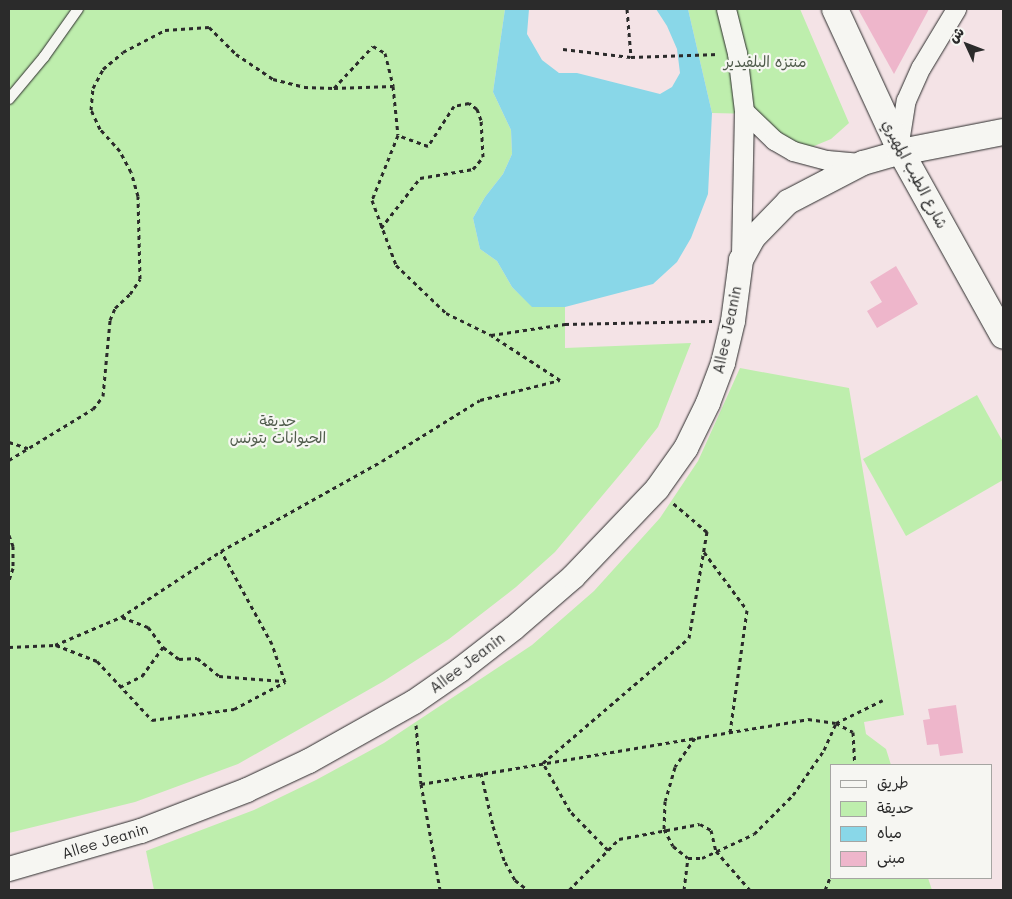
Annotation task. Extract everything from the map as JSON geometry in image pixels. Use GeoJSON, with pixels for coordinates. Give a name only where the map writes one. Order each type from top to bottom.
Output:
{"type":"FeatureCollection","features":[{"type":"Feature","properties":{"kind":"main road","name":"شارع الطيب المهيري"},"geometry":{"type":"LineString","coordinates":[[835,9],[901,152],[996,307],[1003,335]]}},
{"type":"Feature","properties":{"kind":"main road"},"geometry":{"type":"LineString","coordinates":[[901,152],[1003,132]]}},
{"type":"Feature","properties":{"kind":"street"},"geometry":{"type":"LineString","coordinates":[[726,9],[737,53],[744,110],[741,260]]}},
{"type":"Feature","properties":{"kind":"street"},"geometry":{"type":"LineString","coordinates":[[741,260],[754,237],[788,202],[863,163],[901,152],[900,136],[906,100],[921,67],[956,9]]}},
{"type":"Feature","properties":{"kind":"street"},"geometry":{"type":"LineString","coordinates":[[744,110],[774,140],[793,151],[827,160],[863,163]]}},
{"type":"Feature","properties":{"kind":"street","name":"Allee Jeanin"},"geometry":{"type":"LineString","coordinates":[[9,869],[141,831],[247,790],[309,761],[414,702],[460,670],[573,577],[657,489],[686,448],[708,403],[723,363],[732,321],[741,260]]}},
{"type":"Feature","properties":{"kind":"lane"},"geometry":{"type":"LineString","coordinates":[[9,99],[44,57],[78,9]]}},
{"type":"Feature","properties":{"kind":"path"},"geometry":{"type":"LineString","coordinates":[[627,9],[631,57]]}},
{"type":"Feature","properties":{"kind":"path"},"geometry":{"type":"LineString","coordinates":[[9,460],[94,409],[103,396],[110,320],[115,308],[130,294],[140,278],[138,196],[131,172],[120,150],[100,129],[91,110],[93,88],[103,69],[124,52],[165,30],[209,27],[236,54],[274,79],[304,87],[393,86]]}},
{"type":"Feature","properties":{"kind":"path"},"geometry":{"type":"LineString","coordinates":[[9,647],[55,645],[121,617],[221,551],[382,461],[480,400],[560,380],[491,335],[446,313],[396,265],[372,200],[398,135],[393,86],[385,53],[373,46],[334,88]]}},
{"type":"Feature","properties":{"kind":"path"},"geometry":{"type":"LineString","coordinates":[[563,49],[631,57],[704,54]]}},
{"type":"Feature","properties":{"kind":"path"},"geometry":{"type":"LineString","coordinates":[[381,228],[420,178],[473,169],[483,157],[481,120],[477,109],[469,103],[454,106],[428,146],[398,135]]}},
{"type":"Feature","properties":{"kind":"path"},"geometry":{"type":"LineString","coordinates":[[491,335],[565,324],[642,321],[732,321]]}},
{"type":"Feature","properties":{"kind":"path"},"geometry":{"type":"LineString","coordinates":[[9,442],[29,448]]}},
{"type":"Feature","properties":{"kind":"path"},"geometry":{"type":"LineString","coordinates":[[543,763],[689,638],[707,532],[657,489]]}},
{"type":"Feature","properties":{"kind":"path"},"geometry":{"type":"LineString","coordinates":[[9,535],[13,546],[13,568],[9,580]]}},
{"type":"Feature","properties":{"kind":"path"},"geometry":{"type":"LineString","coordinates":[[221,551],[272,644],[285,682]]}},
{"type":"Feature","properties":{"kind":"path"},"geometry":{"type":"LineString","coordinates":[[704,552],[747,610],[730,732]]}},
{"type":"Feature","properties":{"kind":"path"},"geometry":{"type":"LineString","coordinates":[[121,617],[148,627],[164,647],[179,660],[196,658],[219,676],[285,682]]}},
{"type":"Feature","properties":{"kind":"path"},"geometry":{"type":"LineString","coordinates":[[55,645],[97,661],[152,720],[234,709],[285,682]]}},
{"type":"Feature","properties":{"kind":"path"},"geometry":{"type":"LineString","coordinates":[[120,687],[142,676],[164,647]]}},
{"type":"Feature","properties":{"kind":"path"},"geometry":{"type":"LineString","coordinates":[[696,738],[675,767],[665,800],[664,830],[673,846],[688,858],[702,858],[754,834],[793,795],[824,750],[836,723],[883,700]]}},
{"type":"Feature","properties":{"kind":"path"},"geometry":{"type":"LineString","coordinates":[[414,702],[421,784],[440,890]]}},
{"type":"Feature","properties":{"kind":"path"},"geometry":{"type":"LineString","coordinates":[[421,784],[808,719],[836,723],[853,732],[855,764]]}},
{"type":"Feature","properties":{"kind":"path"},"geometry":{"type":"LineString","coordinates":[[543,763],[570,811],[608,850]]}},
{"type":"Feature","properties":{"kind":"path"},"geometry":{"type":"LineString","coordinates":[[481,773],[493,826],[505,862],[515,880],[528,890]]}},
{"type":"Feature","properties":{"kind":"path"},"geometry":{"type":"LineString","coordinates":[[568,890],[619,839],[700,824],[711,830],[716,851],[750,890]]}},
{"type":"Feature","properties":{"kind":"path"},"geometry":{"type":"LineString","coordinates":[[684,890],[688,858]]}},
{"type":"Feature","properties":{"kind":"path"},"geometry":{"type":"LineString","coordinates":[[825,890],[830,877]]}},
{"type":"Feature","properties":{"kind":"green space","name":"حديقة الحيوانات بتونس"},"geometry":{"type":"Polygon","coordinates":[[[9,9],[505,9],[493,92],[511,130],[512,154],[503,174],[485,197],[473,218],[480,249],[497,261],[512,287],[532,306],[565,307],[565,348],[691,343],[658,427],[628,465],[555,552],[516,587],[449,639],[384,681],[238,764],[135,802],[9,833],[9,9]]]}},
{"type":"Feature","properties":{"kind":"green space","name":"منتزه البلفيدير"},"geometry":{"type":"Polygon","coordinates":[[[688,9],[800,9],[849,123],[831,139],[807,149],[778,137],[755,114],[712,113],[688,9]]]}},
{"type":"Feature","properties":{"kind":"green space"},"geometry":{"type":"Polygon","coordinates":[[[740,368],[849,388],[904,715],[864,722],[866,734],[886,749],[891,764],[830,764],[830,879],[928,879],[932,890],[154,890],[146,851],[254,810],[316,780],[384,743],[532,645],[594,591],[660,518],[698,461],[740,368]]]}},
{"type":"Feature","properties":{"kind":"green space"},"geometry":{"type":"Polygon","coordinates":[[[977,395],[1003,442],[1003,480],[906,536],[863,459],[977,395]]]}},
{"type":"Feature","properties":{"kind":"water"},"geometry":{"type":"Polygon","coordinates":[[[505,9],[529,9],[527,34],[542,60],[559,73],[577,73],[660,94],[672,87],[680,73],[677,49],[667,26],[656,9],[688,9],[712,113],[708,194],[691,238],[677,262],[653,284],[565,307],[532,307],[512,287],[497,261],[480,249],[473,218],[485,197],[503,174],[512,154],[511,130],[493,92],[505,9]]]}},
{"type":"Feature","properties":{"kind":"building"},"geometry":{"type":"Polygon","coordinates":[[[858,9],[929,9],[894,74],[858,9]]]}},
{"type":"Feature","properties":{"kind":"building"},"geometry":{"type":"Polygon","coordinates":[[[896,266],[918,304],[877,328],[867,311],[882,302],[870,282],[896,266]]]}},
{"type":"Feature","properties":{"kind":"building"},"geometry":{"type":"Polygon","coordinates":[[[956,705],[963,753],[940,756],[938,744],[927,745],[923,720],[930,719],[928,709],[956,705]]]}}]}
